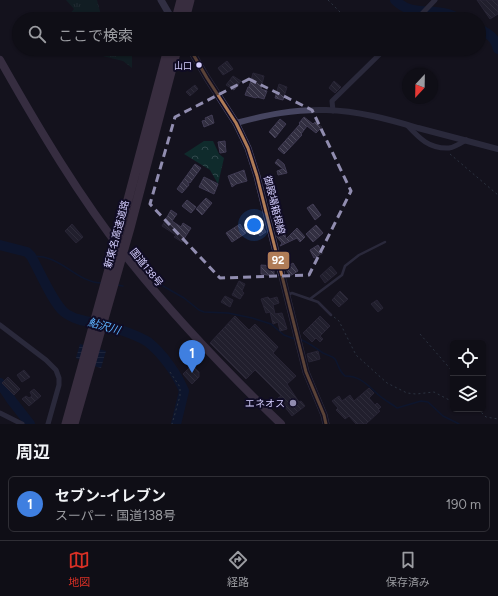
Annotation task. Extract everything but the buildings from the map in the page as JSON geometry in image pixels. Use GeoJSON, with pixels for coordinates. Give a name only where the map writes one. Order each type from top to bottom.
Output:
{"type":"FeatureCollection","features":[{"type":"Feature","properties":{"kind":"highway"},"geometry":{"type":"LineString","coordinates":[[178,12],[181,0]]}},
{"type":"Feature","properties":{"kind":"highway"},"geometry":{"type":"LineString","coordinates":[[187,12],[190,0]]}},
{"type":"Feature","properties":{"kind":"highway","name":"新東名高速道路"},"geometry":{"type":"LineString","coordinates":[[66,424],[166,56]]}},
{"type":"Feature","properties":{"kind":"highway","name":"新東名高速道路"},"geometry":{"type":"LineString","coordinates":[[74,424],[130,228],[175,56]]}},
{"type":"Feature","properties":{"kind":"highway","name":"国道138号"},"geometry":{"type":"LineString","coordinates":[[0,60],[68,175],[128,259],[191,335],[243,389],[281,424]]}},
{"type":"Feature","properties":{"kind":"main road"},"geometry":{"type":"LineString","coordinates":[[161,0],[168,12]]}},
{"type":"Feature","properties":{"kind":"main road","name":"御殿場箱根線"},"geometry":{"type":"LineString","coordinates":[[194,56],[236,123],[248,148],[257,176],[306,372],[324,415],[326,424]]}},
{"type":"Feature","properties":{"kind":"street"},"geometry":{"type":"LineString","coordinates":[[424,12],[434,1]]}},
{"type":"Feature","properties":{"kind":"street"},"geometry":{"type":"LineString","coordinates":[[333,111],[332,100],[378,56]]}},
{"type":"Feature","properties":{"kind":"street"},"geometry":{"type":"LineString","coordinates":[[236,123],[270,114],[297,111],[354,112],[498,148]]}},
{"type":"Feature","properties":{"kind":"street"},"geometry":{"type":"LineString","coordinates":[[406,124],[421,140],[432,145],[450,148],[466,140]]}},
{"type":"Feature","properties":{"kind":"street"},"geometry":{"type":"LineString","coordinates":[[0,325],[46,360],[56,370],[59,378],[59,385],[48,424]]}},
{"type":"Feature","properties":{"kind":"street"},"geometry":{"type":"LineString","coordinates":[[0,413],[22,424]]}},
{"type":"Feature","properties":{"kind":"lane"},"geometry":{"type":"LineString","coordinates":[[310,300],[342,275],[345,266],[359,255],[385,242]]}},
{"type":"Feature","properties":{"kind":"lane"},"geometry":{"type":"LineString","coordinates":[[286,296],[292,293],[318,302],[331,315]]}},
{"type":"Feature","properties":{"kind":"path"},"geometry":{"type":"LineString","coordinates":[[328,0],[340,12]]}},
{"type":"Feature","properties":{"kind":"path"},"geometry":{"type":"LineString","coordinates":[[450,148],[450,154],[498,195]]}},
{"type":"Feature","properties":{"kind":"path"},"geometry":{"type":"LineString","coordinates":[[331,315],[339,321],[356,355],[388,383],[406,393],[416,394],[434,392],[450,400]]}},
{"type":"Feature","properties":{"kind":"path"},"geometry":{"type":"LineString","coordinates":[[420,334],[450,369]]}},
{"type":"Feature","properties":{"kind":"path"},"geometry":{"type":"LineString","coordinates":[[170,372],[180,388],[180,396],[172,424]]}},
{"type":"Feature","properties":{"kind":"path"},"geometry":{"type":"LineString","coordinates":[[481,412],[486,416],[498,419]]}},
{"type":"Feature","properties":{"kind":"highlighted area"},"geometry":{"type":"Polygon","coordinates":[[[249,79],[312,110],[351,191],[309,275],[220,278],[150,204],[175,117],[249,79]]]}},
{"type":"Feature","properties":{"kind":"green space"},"geometry":{"type":"Polygon","coordinates":[[[66,0],[97,0],[100,12],[72,12],[74,9],[66,0]]]}},
{"type":"Feature","properties":{"kind":"green space"},"geometry":{"type":"Polygon","coordinates":[[[103,56],[132,56],[132,68],[123,61],[103,56]]]}},
{"type":"Feature","properties":{"kind":"green space"},"geometry":{"type":"Polygon","coordinates":[[[204,141],[213,141],[219,154],[224,158],[218,184],[210,170],[184,154],[204,141]]]}},
{"type":"Feature","properties":{"kind":"water"},"geometry":{"type":"Polygon","coordinates":[[[80,344],[106,351],[101,368],[80,362],[81,360],[76,358],[80,344]]]}},
{"type":"Feature","properties":{"kind":"waterway"},"geometry":{"type":"LineString","coordinates":[[395,0],[408,9],[441,12]]}},
{"type":"Feature","properties":{"kind":"waterway"},"geometry":{"type":"LineString","coordinates":[[486,33],[491,36],[498,49]]}},
{"type":"Feature","properties":{"kind":"waterway","name":"鮎沢川"},"geometry":{"type":"LineString","coordinates":[[0,245],[27,252],[31,256],[55,301],[68,315],[78,319],[110,326],[133,335],[148,342],[159,352],[173,371],[184,391],[176,424]]}},
{"type":"Feature","properties":{"kind":"waterway"},"geometry":{"type":"LineString","coordinates":[[31,256],[43,257],[54,261],[87,280],[102,283]]}},
{"type":"Feature","properties":{"kind":"waterway"},"geometry":{"type":"LineString","coordinates":[[156,282],[184,298],[199,310],[204,312],[228,313],[252,318],[271,324],[284,335],[295,339]]}},
{"type":"Feature","properties":{"kind":"waterway"},"geometry":{"type":"LineString","coordinates":[[117,285],[123,286]]}},
{"type":"Feature","properties":{"kind":"waterway"},"geometry":{"type":"LineString","coordinates":[[301,340],[334,358],[341,372],[345,376],[351,376],[361,380],[397,408],[421,401],[428,402],[443,416],[459,424]]}},
{"type":"Feature","properties":{"kind":"waterway"},"geometry":{"type":"LineString","coordinates":[[0,383],[30,424]]}},
{"type":"Feature","properties":{"kind":"transit line","name":"92"},"geometry":{"type":"LineString","coordinates":[[194,56],[236,123],[248,148],[257,176],[306,372],[324,415],[326,424]]}},
{"type":"Feature","properties":{"kind":"place","name":"山口"},"geometry":{"type":"Point","coordinates":[199,65]}},
{"type":"Feature","properties":{"kind":"place","name":"セブン-イレブン"},"geometry":{"type":"Point","coordinates":[192,373]}},
{"type":"Feature","properties":{"kind":"place","name":"エネオス"},"geometry":{"type":"Point","coordinates":[293,403]}}]}
